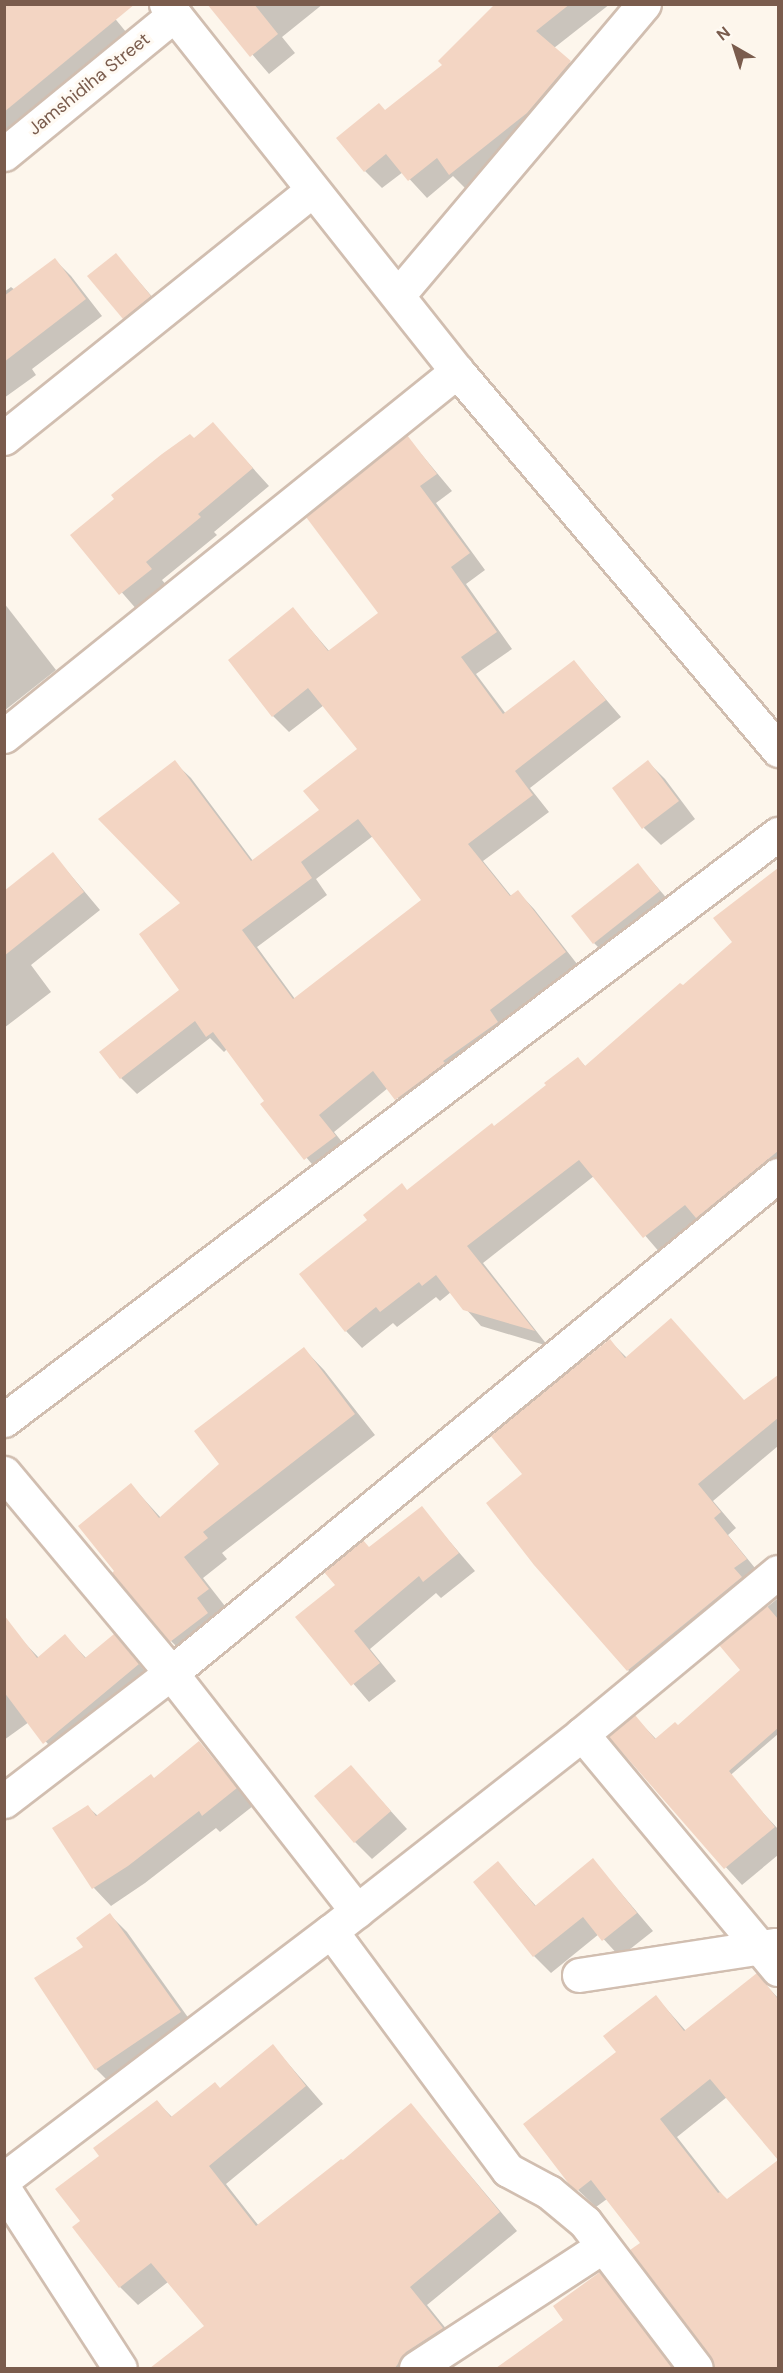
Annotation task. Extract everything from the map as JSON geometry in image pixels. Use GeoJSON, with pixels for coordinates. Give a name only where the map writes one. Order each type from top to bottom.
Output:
{"type":"FeatureCollection","features":[{"type":"Feature","properties":{"kind":"street"},"geometry":{"type":"LineString","coordinates":[[398,295],[644,4]]}},
{"type":"Feature","properties":{"kind":"street"},"geometry":{"type":"LineString","coordinates":[[170,10],[457,370],[778,750]]}},
{"type":"Feature","properties":{"kind":"street","name":"Jamshidiha Street"},"geometry":{"type":"LineString","coordinates":[[4,154],[170,10]]}},
{"type":"Feature","properties":{"kind":"street"},"geometry":{"type":"LineString","coordinates":[[4,438],[313,190]]}},
{"type":"Feature","properties":{"kind":"street"},"geometry":{"type":"LineString","coordinates":[[4,736],[457,370]]}},
{"type":"Feature","properties":{"kind":"street"},"geometry":{"type":"LineString","coordinates":[[4,1420],[778,834]]}},
{"type":"Feature","properties":{"kind":"street"},"geometry":{"type":"LineString","coordinates":[[4,1801],[171,1673],[778,1174]]}},
{"type":"Feature","properties":{"kind":"street"},"geometry":{"type":"LineString","coordinates":[[4,1473],[171,1673],[357,1911]]}},
{"type":"Feature","properties":{"kind":"street"},"geometry":{"type":"LineString","coordinates":[[4,2179],[357,1911],[582,1734],[778,1572]]}},
{"type":"Feature","properties":{"kind":"street"},"geometry":{"type":"LineString","coordinates":[[582,1734],[772,1954]]}},
{"type":"Feature","properties":{"kind":"street"},"geometry":{"type":"LineString","coordinates":[[331,1931],[508,2170],[549,2192],[585,2222],[696,2368]]}},
{"type":"Feature","properties":{"kind":"street"},"geometry":{"type":"LineString","coordinates":[[579,1975],[772,1954]]}},
{"type":"Feature","properties":{"kind":"street"},"geometry":{"type":"LineString","coordinates":[[4,2189],[120,2368]]}},
{"type":"Feature","properties":{"kind":"street"},"geometry":{"type":"LineString","coordinates":[[416,2368],[603,2246]]}},
{"type":"Feature","properties":{"kind":"building"},"geometry":{"type":"Polygon","coordinates":[[[4,4],[135,4],[4,112],[4,4]]]}},
{"type":"Feature","properties":{"kind":"building"},"geometry":{"type":"Polygon","coordinates":[[[207,4],[254,4],[278,34],[250,57],[207,4]]]}},
{"type":"Feature","properties":{"kind":"building"},"geometry":{"type":"Polygon","coordinates":[[[495,4],[570,4],[536,31],[571,61],[527,113],[449,175],[437,158],[408,181],[386,154],[364,172],[336,138],[379,103],[385,110],[442,65],[438,61],[495,4]]]}},
{"type":"Feature","properties":{"kind":"building"},"geometry":{"type":"Polygon","coordinates":[[[116,253],[151,296],[123,319],[87,276],[116,253]]]}},
{"type":"Feature","properties":{"kind":"building"},"geometry":{"type":"Polygon","coordinates":[[[55,258],[86,299],[4,362],[4,296],[55,258]]]}},
{"type":"Feature","properties":{"kind":"building"},"geometry":{"type":"Polygon","coordinates":[[[213,422],[253,468],[198,514],[201,517],[146,562],[152,569],[119,595],[70,535],[114,499],[111,495],[162,454],[190,434],[194,438],[213,422]]]}},
{"type":"Feature","properties":{"kind":"building"},"geometry":{"type":"Polygon","coordinates":[[[407,435],[437,474],[420,486],[470,553],[451,567],[497,632],[461,657],[503,714],[574,660],[606,700],[515,771],[533,795],[468,844],[510,896],[518,890],[566,952],[490,1010],[498,1022],[443,1061],[445,1063],[395,1100],[373,1071],[319,1115],[336,1136],[304,1160],[260,1104],[264,1101],[213,1032],[206,1037],[195,1021],[120,1079],[99,1052],[179,990],[139,934],[180,903],[98,819],[175,760],[251,861],[319,810],[303,791],[357,749],[308,688],[272,717],[228,660],[293,607],[328,651],[378,613],[306,517],[407,435]],[[358,819],[301,862],[312,878],[242,930],[293,999],[421,900],[358,819]]]}},
{"type":"Feature","properties":{"kind":"building"},"geometry":{"type":"Polygon","coordinates":[[[648,760],[679,801],[642,829],[612,788],[648,760]]]}},
{"type":"Feature","properties":{"kind":"building"},"geometry":{"type":"Polygon","coordinates":[[[53,852],[84,892],[4,956],[4,891],[53,852]]]}},
{"type":"Feature","properties":{"kind":"building"},"geometry":{"type":"Polygon","coordinates":[[[638,863],[660,891],[593,944],[571,916],[638,863]]]}},
{"type":"Feature","properties":{"kind":"building"},"geometry":{"type":"Polygon","coordinates":[[[778,868],[778,1151],[696,1218],[685,1205],[643,1238],[579,1160],[467,1246],[535,1331],[463,1310],[436,1275],[422,1286],[419,1282],[380,1312],[376,1307],[345,1332],[299,1274],[367,1220],[363,1215],[402,1183],[407,1190],[492,1123],[494,1126],[578,1057],[585,1066],[680,983],[683,985],[732,942],[713,918],[778,868]]]}},
{"type":"Feature","properties":{"kind":"building"},"geometry":{"type":"Polygon","coordinates":[[[671,1318],[744,1400],[778,1375],[778,1418],[698,1484],[721,1512],[714,1518],[747,1559],[734,1568],[742,1577],[627,1671],[534,1565],[486,1503],[522,1474],[490,1435],[610,1339],[625,1358],[671,1318]]]}},
{"type":"Feature","properties":{"kind":"building"},"geometry":{"type":"Polygon","coordinates":[[[304,1347],[355,1414],[203,1532],[208,1538],[184,1557],[209,1589],[197,1598],[208,1613],[170,1642],[112,1573],[114,1571],[78,1526],[131,1483],[159,1518],[219,1464],[194,1431],[304,1347]]]}},
{"type":"Feature","properties":{"kind":"building"},"geometry":{"type":"Polygon","coordinates":[[[422,1506],[459,1553],[423,1582],[419,1576],[354,1631],[380,1663],[351,1686],[295,1617],[335,1585],[324,1572],[363,1540],[369,1547],[422,1506]]]}},
{"type":"Feature","properties":{"kind":"building"},"geometry":{"type":"Polygon","coordinates":[[[767,1606],[778,1619],[778,1728],[729,1771],[775,1827],[724,1869],[608,1736],[635,1715],[655,1739],[675,1722],[678,1725],[740,1670],[719,1645],[767,1606]]]}},
{"type":"Feature","properties":{"kind":"building"},"geometry":{"type":"Polygon","coordinates":[[[4,1615],[37,1658],[65,1634],[85,1658],[114,1634],[139,1664],[43,1744],[4,1692],[4,1615]]]}},
{"type":"Feature","properties":{"kind":"building"},"geometry":{"type":"Polygon","coordinates":[[[199,1741],[237,1788],[202,1816],[199,1811],[128,1866],[92,1889],[52,1828],[88,1805],[96,1816],[151,1774],[154,1778],[199,1741]]]}},
{"type":"Feature","properties":{"kind":"building"},"geometry":{"type":"Polygon","coordinates":[[[351,1765],[391,1811],[354,1843],[314,1796],[351,1765]]]}},
{"type":"Feature","properties":{"kind":"building"},"geometry":{"type":"Polygon","coordinates":[[[593,1858],[637,1913],[602,1941],[583,1917],[533,1957],[473,1882],[498,1861],[535,1906],[593,1858]]]}},
{"type":"Feature","properties":{"kind":"building"},"geometry":{"type":"Polygon","coordinates":[[[110,1913],[181,2012],[95,2070],[34,1978],[83,1947],[76,1938],[110,1913]]]}},
{"type":"Feature","properties":{"kind":"building"},"geometry":{"type":"Polygon","coordinates":[[[757,1973],[778,1999],[778,2160],[778,2368],[714,2368],[711,2357],[630,2250],[640,2243],[591,2180],[577,2191],[569,2184],[523,2124],[616,2052],[603,2036],[656,1995],[684,2031],[757,1973]],[[710,2079],[660,2119],[718,2193],[720,2192],[727,2199],[778,2160],[710,2079]]]}},
{"type":"Feature","properties":{"kind":"building"},"geometry":{"type":"Polygon","coordinates":[[[273,2044],[306,2086],[209,2166],[256,2226],[341,2159],[343,2160],[411,2103],[500,2212],[410,2287],[443,2328],[406,2352],[395,2368],[150,2368],[204,2326],[151,2263],[119,2288],[72,2227],[80,2221],[55,2189],[99,2156],[93,2148],[157,2100],[171,2117],[215,2082],[220,2088],[273,2044]]]}},
{"type":"Feature","properties":{"kind":"building"},"geometry":{"type":"Polygon","coordinates":[[[600,2272],[673,2368],[496,2368],[563,2320],[553,2306],[600,2272]]]}}]}
